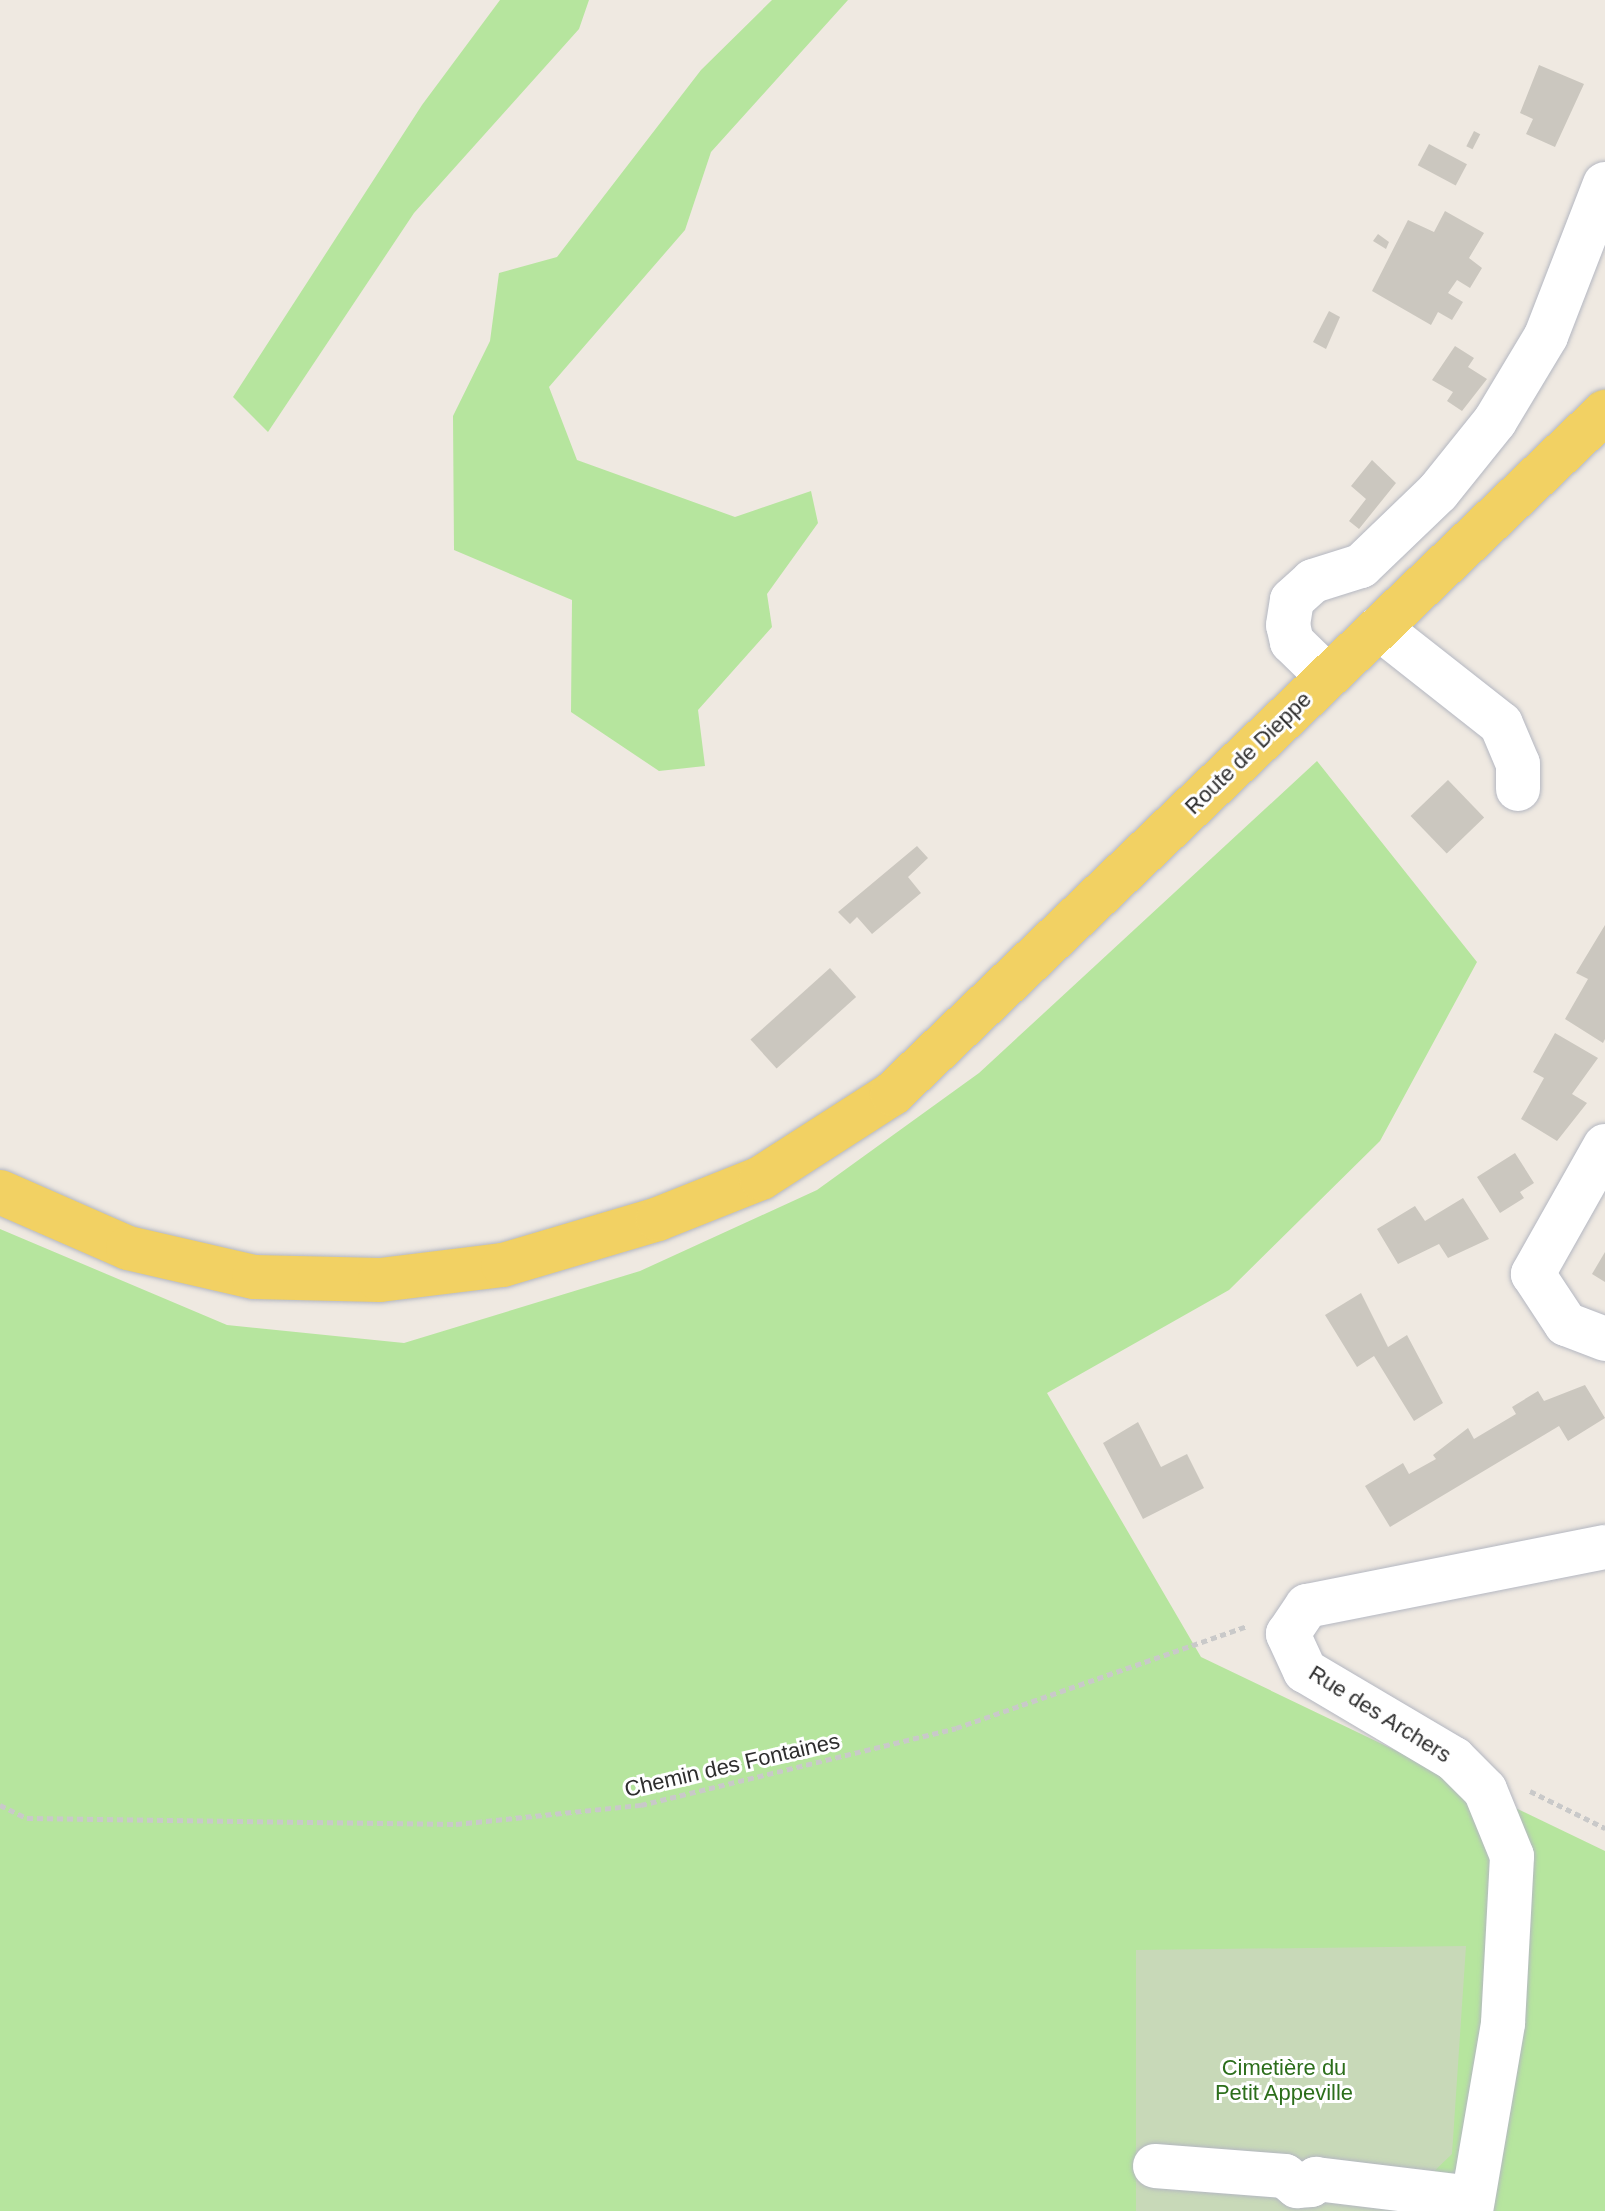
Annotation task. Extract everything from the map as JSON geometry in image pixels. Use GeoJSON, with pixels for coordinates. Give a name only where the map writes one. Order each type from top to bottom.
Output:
{"type":"FeatureCollection","features":[{"type":"Feature","properties":{"kind":"main road","name":"Route de Dieppe"},"geometry":{"type":"LineString","coordinates":[[0,1192],[128,1248],[254,1277],[380,1280],[503,1265],[658,1219],[761,1178],[892,1094],[1605,412]]}},
{"type":"Feature","properties":{"kind":"street"},"geometry":{"type":"LineString","coordinates":[[1327,676],[1292,642],[1288,625],[1292,600],[1313,581],[1361,566],[1438,492],[1495,421],[1546,336],[1605,184]]}},
{"type":"Feature","properties":{"kind":"street"},"geometry":{"type":"LineString","coordinates":[[1379,628],[1501,724],[1518,764],[1518,789]]}},
{"type":"Feature","properties":{"kind":"street"},"geometry":{"type":"LineString","coordinates":[[1605,1146],[1533,1274],[1566,1324],[1605,1339]]}},
{"type":"Feature","properties":{"kind":"street"},"geometry":{"type":"LineString","coordinates":[[1307,1606],[1605,1547]]}},
{"type":"Feature","properties":{"kind":"street","name":"Rue des Archers"},"geometry":{"type":"LineString","coordinates":[[1307,1606],[1288,1634],[1305,1671],[1454,1759],[1485,1790],[1512,1856],[1503,2023],[1472,2205]]}},
{"type":"Feature","properties":{"kind":"street"},"geometry":{"type":"LineString","coordinates":[[1155,2166],[1300,2177],[1472,2205]]}},
{"type":"Feature","properties":{"kind":"path","name":"Chemin des Fontaines"},"geometry":{"type":"LineString","coordinates":[[0,1805],[27,1818],[456,1824],[641,1805],[956,1728],[1307,1606]]}},
{"type":"Feature","properties":{"kind":"path"},"geometry":{"type":"LineString","coordinates":[[1485,1790],[1530,1791],[1605,1828]]}},
{"type":"Feature","properties":{"kind":"green space"},"geometry":{"type":"Polygon","coordinates":[[[500,0],[589,0],[579,29],[414,213],[268,432],[233,397],[422,105],[500,0]]]}},
{"type":"Feature","properties":{"kind":"green space"},"geometry":{"type":"Polygon","coordinates":[[[772,0],[848,0],[711,152],[685,230],[549,387],[577,460],[735,517],[811,491],[818,523],[767,594],[772,627],[698,710],[705,766],[659,771],[571,712],[572,600],[454,550],[453,416],[490,341],[499,273],[557,257],[701,70],[772,0]]]}},
{"type":"Feature","properties":{"kind":"green space"},"geometry":{"type":"Polygon","coordinates":[[[1317,761],[1477,962],[1380,1141],[1229,1290],[1047,1393],[1201,1657],[1605,1851],[1605,2211],[0,2211],[0,1229],[227,1325],[404,1343],[640,1271],[817,1190],[979,1073],[1317,761]]]}},
{"type":"Feature","properties":{"kind":"green space","name":"Cimetière du Petit Appeville"},"geometry":{"type":"Polygon","coordinates":[[[1466,1946],[1452,2154],[1429,2176],[1432,2211],[1136,2211],[1136,1950],[1466,1946]]]}},
{"type":"Feature","properties":{"kind":"building"},"geometry":{"type":"Polygon","coordinates":[[[1539,65],[1584,84],[1555,147],[1526,134],[1533,119],[1520,113],[1539,65]]]}},
{"type":"Feature","properties":{"kind":"building"},"geometry":{"type":"Polygon","coordinates":[[[1474,131],[1480,134],[1473,149],[1466,146],[1474,131]]]}},
{"type":"Feature","properties":{"kind":"building"},"geometry":{"type":"Polygon","coordinates":[[[1429,144],[1467,164],[1456,185],[1418,165],[1429,144]]]}},
{"type":"Feature","properties":{"kind":"building"},"geometry":{"type":"Polygon","coordinates":[[[1445,211],[1484,233],[1469,258],[1482,268],[1470,288],[1457,280],[1448,293],[1463,302],[1452,320],[1438,312],[1431,325],[1372,291],[1408,220],[1434,232],[1445,211]]]}},
{"type":"Feature","properties":{"kind":"building"},"geometry":{"type":"Polygon","coordinates":[[[1378,234],[1389,242],[1386,249],[1373,241],[1378,234]]]}},
{"type":"Feature","properties":{"kind":"building"},"geometry":{"type":"Polygon","coordinates":[[[1329,311],[1340,317],[1326,349],[1313,342],[1329,311]]]}},
{"type":"Feature","properties":{"kind":"building"},"geometry":{"type":"Polygon","coordinates":[[[1455,346],[1474,358],[1468,367],[1487,379],[1462,411],[1447,401],[1453,392],[1432,380],[1455,346]]]}},
{"type":"Feature","properties":{"kind":"building"},"geometry":{"type":"Polygon","coordinates":[[[1372,460],[1396,483],[1359,529],[1349,521],[1366,499],[1351,486],[1372,460]]]}},
{"type":"Feature","properties":{"kind":"building"},"geometry":{"type":"Polygon","coordinates":[[[1448,780],[1484,817],[1447,854],[1411,816],[1448,780]]]}},
{"type":"Feature","properties":{"kind":"building"},"geometry":{"type":"Polygon","coordinates":[[[917,846],[928,858],[908,877],[921,893],[872,934],[857,917],[850,924],[838,912],[917,846]]]}},
{"type":"Feature","properties":{"kind":"building"},"geometry":{"type":"Polygon","coordinates":[[[1605,925],[1603,1043],[1565,1019],[1588,979],[1576,973],[1605,925]]]}},
{"type":"Feature","properties":{"kind":"building"},"geometry":{"type":"Polygon","coordinates":[[[830,968],[856,997],[777,1069],[750,1040],[830,968]]]}},
{"type":"Feature","properties":{"kind":"building"},"geometry":{"type":"Polygon","coordinates":[[[1555,1033],[1598,1058],[1572,1094],[1587,1103],[1557,1141],[1521,1119],[1544,1078],[1533,1072],[1555,1033]]]}},
{"type":"Feature","properties":{"kind":"building"},"geometry":{"type":"Polygon","coordinates":[[[1515,1153],[1534,1183],[1520,1192],[1524,1198],[1500,1213],[1477,1177],[1515,1153]]]}},
{"type":"Feature","properties":{"kind":"building"},"geometry":{"type":"Polygon","coordinates":[[[1463,1198],[1489,1239],[1448,1258],[1439,1244],[1398,1264],[1377,1229],[1415,1206],[1425,1221],[1463,1198]]]}},
{"type":"Feature","properties":{"kind":"building"},"geometry":{"type":"Polygon","coordinates":[[[1605,1252],[1605,1282],[1592,1274],[1605,1252]]]}},
{"type":"Feature","properties":{"kind":"building"},"geometry":{"type":"Polygon","coordinates":[[[1361,1293],[1388,1347],[1407,1335],[1443,1403],[1414,1421],[1374,1356],[1357,1367],[1325,1315],[1361,1293]]]}},
{"type":"Feature","properties":{"kind":"building"},"geometry":{"type":"Polygon","coordinates":[[[1585,1385],[1605,1418],[1568,1441],[1559,1426],[1390,1527],[1365,1486],[1403,1463],[1409,1474],[1436,1459],[1433,1455],[1468,1428],[1474,1439],[1516,1414],[1512,1407],[1538,1391],[1544,1401],[1585,1385]]]}},
{"type":"Feature","properties":{"kind":"building"},"geometry":{"type":"Polygon","coordinates":[[[1138,1422],[1161,1467],[1187,1454],[1204,1488],[1143,1519],[1103,1443],[1138,1422]]]}}]}
